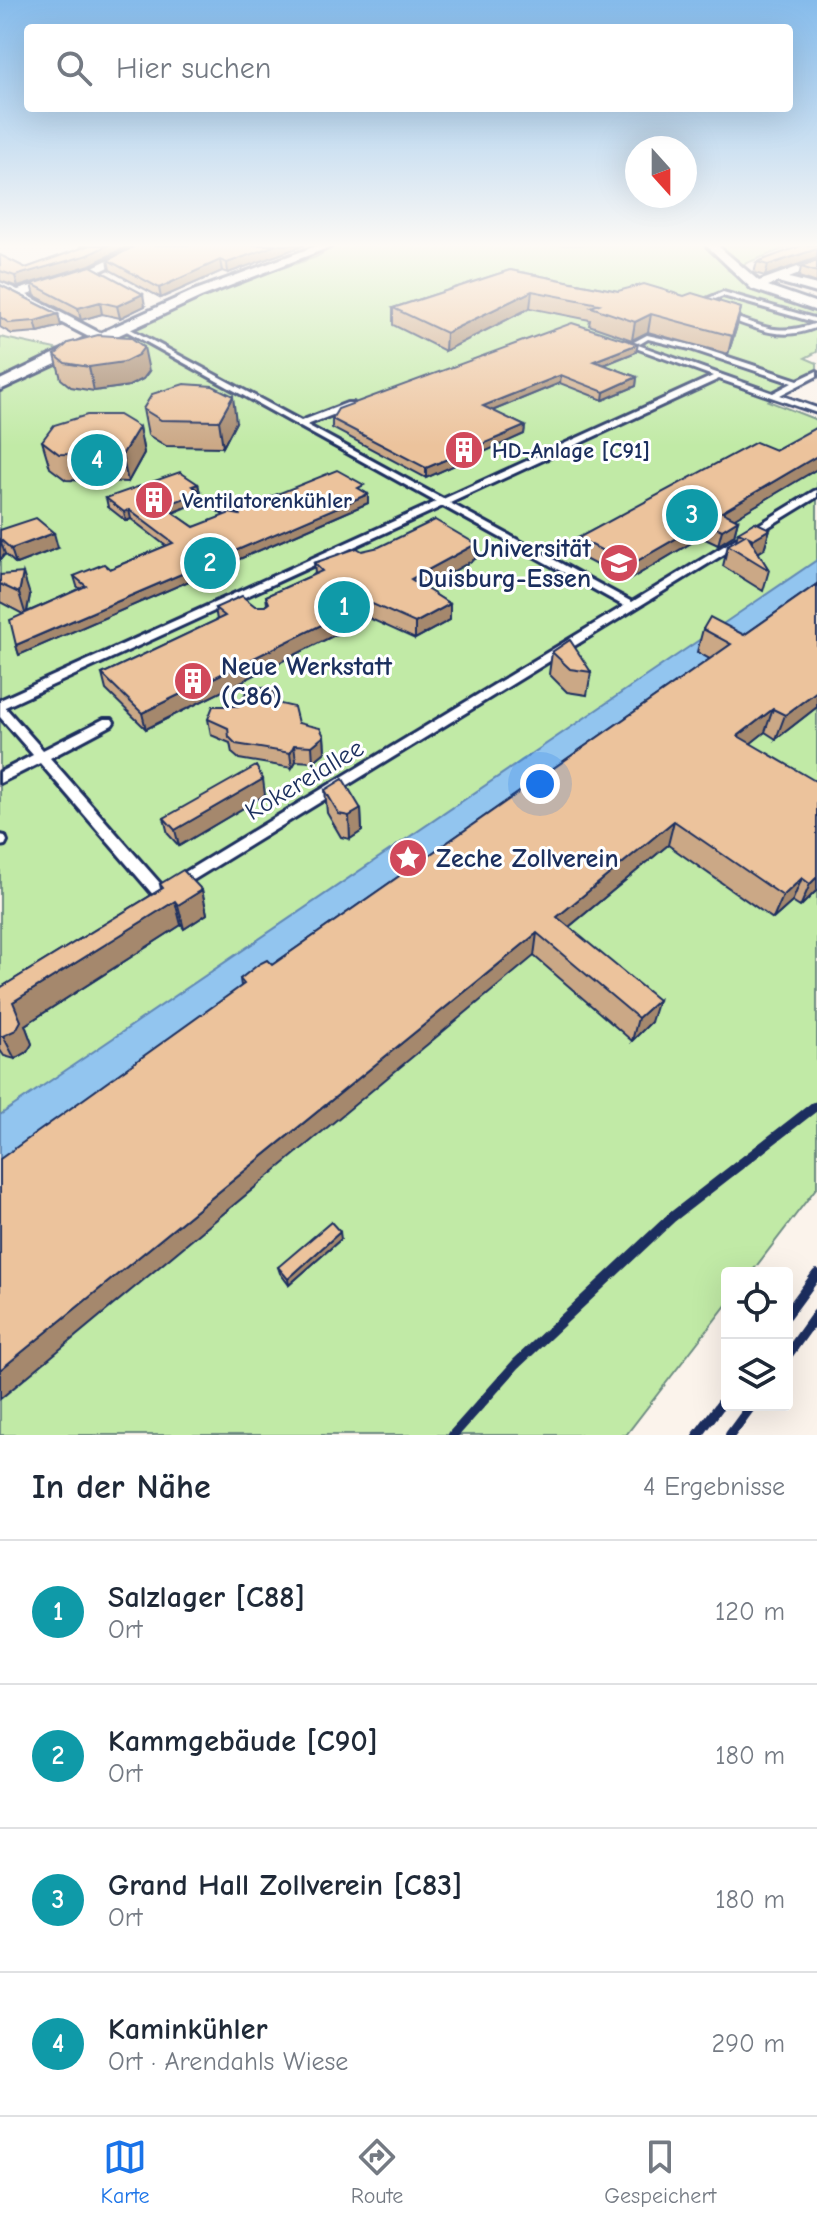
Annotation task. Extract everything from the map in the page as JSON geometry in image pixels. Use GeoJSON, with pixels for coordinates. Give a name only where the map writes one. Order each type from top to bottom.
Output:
{"type":"FeatureCollection","features":[{"type":"Feature","properties":{"kind":"street"},"geometry":{"type":"LineString","coordinates":[[48,312],[100,338]]}},
{"type":"Feature","properties":{"kind":"street"},"geometry":{"type":"LineString","coordinates":[[0,386],[155,312]]}},
{"type":"Feature","properties":{"kind":"lane"},"geometry":{"type":"LineString","coordinates":[[717,312],[788,334],[817,323]]}},
{"type":"Feature","properties":{"kind":"lane"},"geometry":{"type":"LineString","coordinates":[[781,312],[817,323]]}},
{"type":"Feature","properties":{"kind":"lane"},"geometry":{"type":"LineString","coordinates":[[123,327],[632,606]]}},
{"type":"Feature","properties":{"kind":"lane"},"geometry":{"type":"LineString","coordinates":[[633,345],[647,337],[692,347],[799,383]]}},
{"type":"Feature","properties":{"kind":"lane"},"geometry":{"type":"LineString","coordinates":[[613,338],[817,411]]}},
{"type":"Feature","properties":{"kind":"lane"},"geometry":{"type":"LineString","coordinates":[[773,396],[817,373]]}},
{"type":"Feature","properties":{"kind":"lane"},"geometry":{"type":"LineString","coordinates":[[161,894],[0,707],[240,600],[443,502],[719,376]]}},
{"type":"Feature","properties":{"kind":"lane"},"geometry":{"type":"LineString","coordinates":[[301,424],[359,402]]}},
{"type":"Feature","properties":{"kind":"lane"},"geometry":{"type":"LineString","coordinates":[[349,451],[361,445]]}},
{"type":"Feature","properties":{"kind":"lane","name":"Kokereiallee"},"geometry":{"type":"LineString","coordinates":[[144,904],[817,493]]}},
{"type":"Feature","properties":{"kind":"lane"},"geometry":{"type":"LineString","coordinates":[[221,507],[238,519]]}},
{"type":"Feature","properties":{"kind":"lane"},"geometry":{"type":"LineString","coordinates":[[0,778],[108,722]]}},
{"type":"Feature","properties":{"kind":"green space","name":"Zeche Zollverein"},"geometry":{"type":"Polygon","coordinates":[[[167,312],[817,312],[817,352],[805,358],[817,363],[817,377],[768,401],[817,420],[817,1187],[756,1267],[721,1267],[721,1312],[626,1435],[0,1435],[0,390],[167,312]]]}},
{"type":"Feature","properties":{"kind":"green space"},"geometry":{"type":"Polygon","coordinates":[[[0,337],[69,352],[0,383],[0,337]]]}},
{"type":"Feature","properties":{"kind":"water"},"geometry":{"type":"Polygon","coordinates":[[[817,560],[817,592],[0,1172],[0,1115],[817,560]]]}},
{"type":"Feature","properties":{"kind":"building"},"geometry":{"type":"Polygon","coordinates":[[[0,312],[58,314],[35,321],[9,323],[0,317],[0,312]]]}},
{"type":"Feature","properties":{"kind":"building"},"geometry":{"type":"Polygon","coordinates":[[[401,312],[489,312],[446,333],[401,312]]]}},
{"type":"Feature","properties":{"kind":"building"},"geometry":{"type":"Polygon","coordinates":[[[606,312],[740,312],[732,336],[651,314],[635,322],[606,312]]]}},
{"type":"Feature","properties":{"kind":"building"},"geometry":{"type":"Polygon","coordinates":[[[572,323],[638,344],[594,361],[637,377],[604,392],[561,375],[483,406],[525,426],[426,468],[332,419],[338,409],[572,323]]]}},
{"type":"Feature","properties":{"kind":"building"},"geometry":{"type":"Polygon","coordinates":[[[98,335],[130,337],[144,347],[138,355],[124,362],[89,367],[65,363],[55,355],[68,343],[98,335]]]}},
{"type":"Feature","properties":{"kind":"building"},"geometry":{"type":"Polygon","coordinates":[[[184,384],[213,386],[233,396],[219,421],[161,420],[143,409],[152,394],[184,384]]]}},
{"type":"Feature","properties":{"kind":"building"},"geometry":{"type":"Polygon","coordinates":[[[87,415],[119,415],[139,427],[122,455],[59,454],[42,441],[54,425],[87,415]]]}},
{"type":"Feature","properties":{"kind":"building"},"geometry":{"type":"Polygon","coordinates":[[[817,427],[817,456],[722,512],[738,520],[722,530],[705,522],[630,565],[578,538],[756,442],[775,450],[817,427]]]}},
{"type":"Feature","properties":{"kind":"building"},"geometry":{"type":"Polygon","coordinates":[[[337,470],[364,485],[358,488],[368,494],[16,645],[10,620],[86,586],[74,576],[104,564],[110,569],[173,543],[129,510],[124,512],[106,498],[180,472],[198,484],[192,486],[201,492],[164,506],[194,527],[230,513],[240,515],[243,508],[337,470]]]}},
{"type":"Feature","properties":{"kind":"building"},"geometry":{"type":"Polygon","coordinates":[[[36,518],[54,533],[11,549],[0,539],[0,530],[36,518]]]}},
{"type":"Feature","properties":{"kind":"building"},"geometry":{"type":"Polygon","coordinates":[[[435,520],[476,544],[411,579],[450,604],[415,623],[368,602],[142,713],[102,674],[225,616],[215,608],[242,596],[255,606],[265,606],[269,603],[266,596],[322,571],[314,563],[357,548],[362,551],[379,547],[435,520]]]}},
{"type":"Feature","properties":{"kind":"building"},"geometry":{"type":"Polygon","coordinates":[[[755,522],[770,529],[753,539],[749,537],[769,570],[728,545],[745,535],[738,532],[755,522]]]}},
{"type":"Feature","properties":{"kind":"building"},"geometry":{"type":"Polygon","coordinates":[[[23,573],[19,593],[0,584],[0,575],[23,573]]]}},
{"type":"Feature","properties":{"kind":"building"},"geometry":{"type":"Polygon","coordinates":[[[817,584],[817,691],[785,715],[773,709],[738,736],[817,782],[817,877],[810,884],[802,878],[783,896],[674,821],[557,917],[658,1000],[638,1018],[537,933],[0,1370],[0,1159],[244,984],[240,979],[259,964],[267,960],[272,965],[731,644],[703,629],[710,617],[744,635],[817,584]]]}},
{"type":"Feature","properties":{"kind":"building"},"geometry":{"type":"Polygon","coordinates":[[[570,640],[591,672],[570,669],[552,652],[570,640]]]}},
{"type":"Feature","properties":{"kind":"building"},"geometry":{"type":"Polygon","coordinates":[[[249,688],[273,690],[276,703],[294,707],[298,723],[320,728],[324,736],[312,746],[294,745],[290,753],[236,744],[229,737],[228,728],[208,719],[213,706],[238,706],[249,688]]]}},
{"type":"Feature","properties":{"kind":"building"},"geometry":{"type":"Polygon","coordinates":[[[256,766],[263,779],[175,830],[164,818],[256,766]]]}},
{"type":"Feature","properties":{"kind":"building"},"geometry":{"type":"Polygon","coordinates":[[[343,779],[361,809],[349,816],[339,814],[325,790],[343,779]]]}},
{"type":"Feature","properties":{"kind":"building"},"geometry":{"type":"Polygon","coordinates":[[[183,870],[202,890],[178,905],[175,901],[13,1002],[21,1021],[16,1030],[0,1036],[0,988],[163,888],[160,884],[183,870]]]}},
{"type":"Feature","properties":{"kind":"building"},"geometry":{"type":"Polygon","coordinates":[[[331,1222],[340,1232],[288,1279],[278,1267],[331,1222]]]}},
{"type":"Feature","properties":{"kind":"railway"},"geometry":{"type":"LineString","coordinates":[[812,1109],[817,1105]]}},
{"type":"Feature","properties":{"kind":"railway"},"geometry":{"type":"LineString","coordinates":[[453,1435],[516,1364],[671,1218],[814,1107]]}},
{"type":"Feature","properties":{"kind":"railway"},"geometry":{"type":"LineString","coordinates":[[793,1307],[817,1274]]}},
{"type":"Feature","properties":{"kind":"railway"},"geometry":{"type":"LineString","coordinates":[[793,1348],[817,1314]]}},
{"type":"Feature","properties":{"kind":"railway"},"geometry":{"type":"LineString","coordinates":[[698,1435],[721,1404]]}},
{"type":"Feature","properties":{"kind":"railway"},"geometry":{"type":"LineString","coordinates":[[730,1435],[748,1411]]}},
{"type":"Feature","properties":{"kind":"place","name":"HD-Anlage [C91]"},"geometry":{"type":"Point","coordinates":[464,450]}},
{"type":"Feature","properties":{"kind":"place","name":"Kaminkühler"},"geometry":{"type":"Point","coordinates":[97,460]}},
{"type":"Feature","properties":{"kind":"place","name":"Ventilatorenkühler"},"geometry":{"type":"Point","coordinates":[154,500]}},
{"type":"Feature","properties":{"kind":"place","name":"Grand Hall Zollverein [C83]"},"geometry":{"type":"Point","coordinates":[692,515]}},
{"type":"Feature","properties":{"kind":"place","name":"Kammgebäude [C90]"},"geometry":{"type":"Point","coordinates":[210,563]}},
{"type":"Feature","properties":{"kind":"place","name":"Universität Duisburg-Essen"},"geometry":{"type":"Point","coordinates":[619,563]}},
{"type":"Feature","properties":{"kind":"place","name":"Salzlager [C88]"},"geometry":{"type":"Point","coordinates":[344,607]}},
{"type":"Feature","properties":{"kind":"place","name":"Neue Werkstatt (C86)"},"geometry":{"type":"Point","coordinates":[193,681]}},
{"type":"Feature","properties":{"kind":"place","name":"Zeche Zollverein"},"geometry":{"type":"Point","coordinates":[408,858]}}]}
